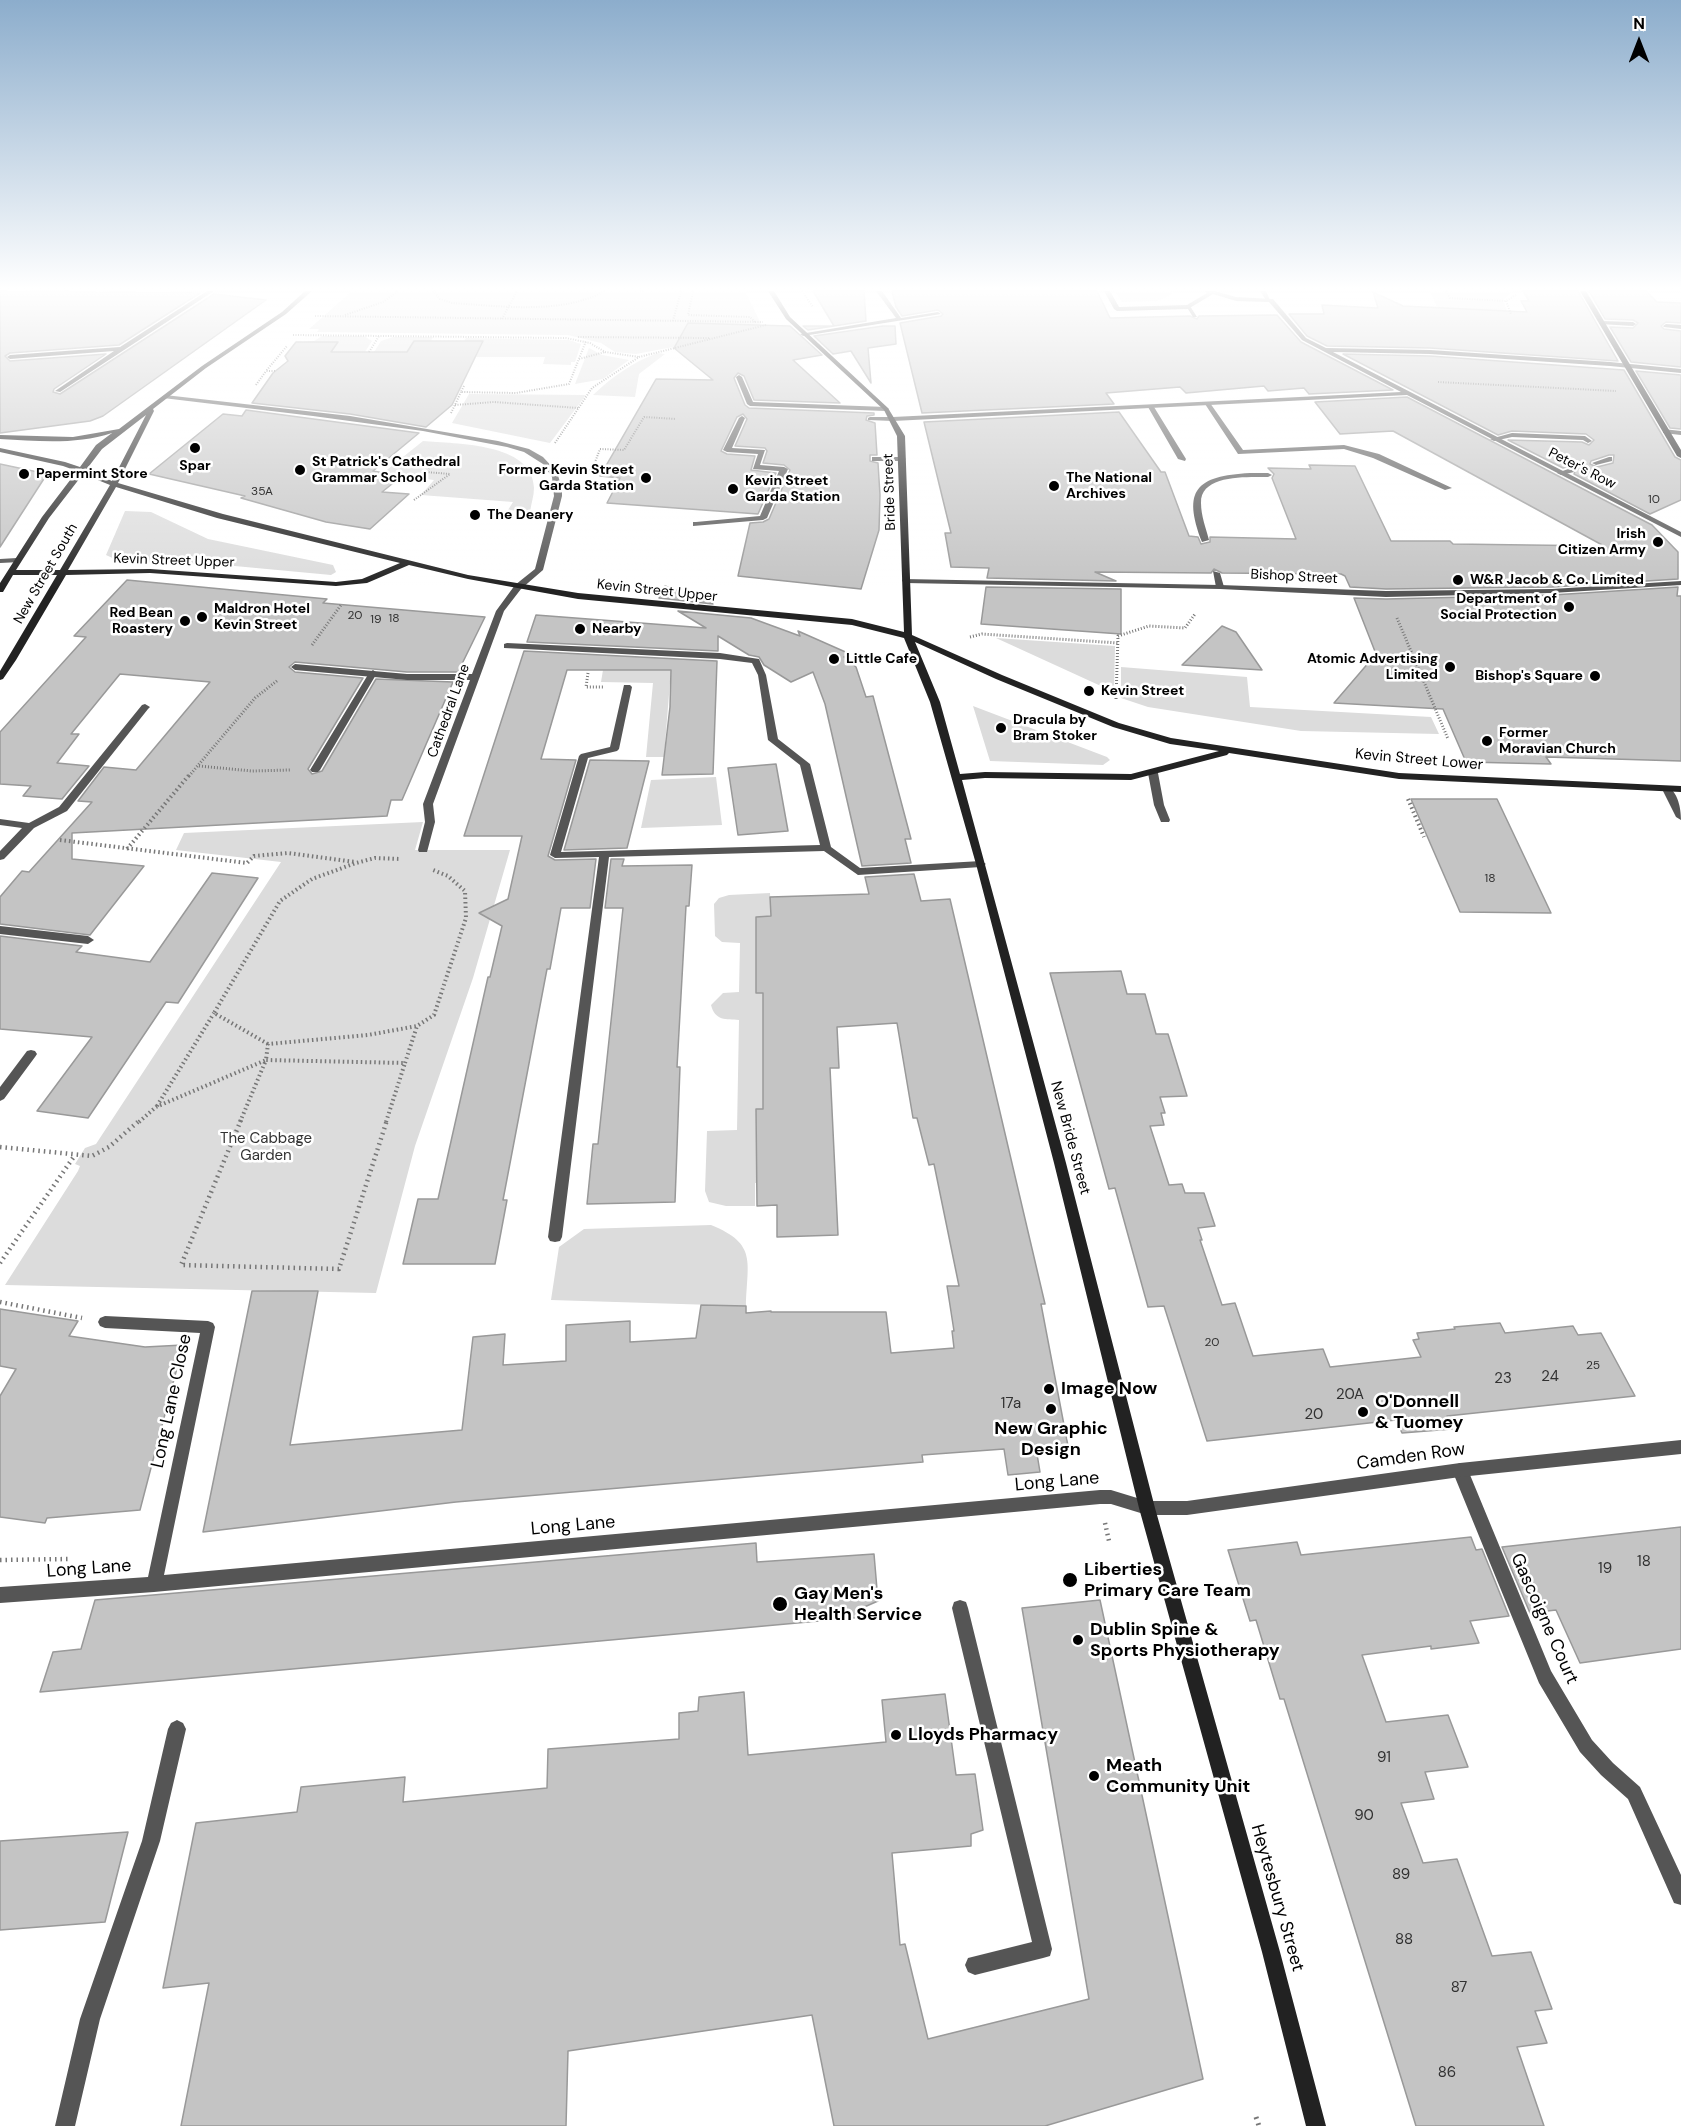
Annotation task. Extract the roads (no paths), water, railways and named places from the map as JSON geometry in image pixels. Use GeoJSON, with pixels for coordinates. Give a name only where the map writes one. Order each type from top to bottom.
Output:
{"type":"FeatureCollection","features":[{"type":"Feature","properties":{"kind":"main road"},"geometry":{"type":"LineString","coordinates":[[0,437],[65,439],[98,435],[120,428],[153,408],[175,390]]}},
{"type":"Feature","properties":{"kind":"main road","name":"Bride Street"},"geometry":{"type":"LineString","coordinates":[[865,390],[894,418],[901,436],[908,636]]}},
{"type":"Feature","properties":{"kind":"main road"},"geometry":{"type":"LineString","coordinates":[[1642,390],[1681,456]]}},
{"type":"Feature","properties":{"kind":"main road","name":"New Street South"},"geometry":{"type":"LineString","coordinates":[[0,590],[46,517],[99,447],[153,408]]}},
{"type":"Feature","properties":{"kind":"main road","name":"New Street South"},"geometry":{"type":"LineString","coordinates":[[0,677],[114,484],[153,408]]}},
{"type":"Feature","properties":{"kind":"main road","name":"Kevin Street Upper"},"geometry":{"type":"LineString","coordinates":[[0,450],[81,470],[114,484],[220,516],[406,563],[518,587],[655,605],[852,622],[908,636]]}},
{"type":"Feature","properties":{"kind":"main road","name":"Kevin Street Upper"},"geometry":{"type":"LineString","coordinates":[[10,573],[150,571],[336,584],[364,581],[406,563]]}},
{"type":"Feature","properties":{"kind":"main road","name":"Kevin Street Lower"},"geometry":{"type":"LineString","coordinates":[[908,636],[999,677],[1116,725],[1170,741],[1228,752],[1399,776],[1681,789]]}},
{"type":"Feature","properties":{"kind":"main road","name":"New Bride Street"},"geometry":{"type":"LineString","coordinates":[[908,636],[935,702],[981,864],[1060,1163],[1147,1508]]}},
{"type":"Feature","properties":{"kind":"main road","name":"Kevin Street Lower"},"geometry":{"type":"LineString","coordinates":[[957,777],[985,775],[1131,777],[1228,752]]}},
{"type":"Feature","properties":{"kind":"main road","name":"Heytesbury Street"},"geometry":{"type":"LineString","coordinates":[[1147,1508],[1271,1952],[1316,2126]]}},
{"type":"Feature","properties":{"kind":"street"},"geometry":{"type":"LineString","coordinates":[[744,390],[750,404],[886,409]]}},
{"type":"Feature","properties":{"kind":"street","name":"Peter's Row"},"geometry":{"type":"LineString","coordinates":[[1400,390],[1681,535]]}},
{"type":"Feature","properties":{"kind":"street"},"geometry":{"type":"LineString","coordinates":[[870,420],[1407,394]]}},
{"type":"Feature","properties":{"kind":"street","name":"Cathedral Lane"},"geometry":{"type":"LineString","coordinates":[[165,398],[351,418],[457,436],[526,451],[549,465],[556,477],[558,496],[539,570],[518,587],[500,611],[428,804],[430,822],[423,850]]}},
{"type":"Feature","properties":{"kind":"street"},"geometry":{"type":"LineString","coordinates":[[1208,404],[1241,452],[1344,447],[1376,456],[1448,488]]}},
{"type":"Feature","properties":{"kind":"street"},"geometry":{"type":"LineString","coordinates":[[1151,407],[1182,459]]}},
{"type":"Feature","properties":{"kind":"street"},"geometry":{"type":"LineString","coordinates":[[696,524],[763,518],[784,469],[756,467],[762,452],[727,450],[742,418]]}},
{"type":"Feature","properties":{"kind":"street"},"geometry":{"type":"LineString","coordinates":[[1666,431],[1681,433]]}},
{"type":"Feature","properties":{"kind":"street"},"geometry":{"type":"LineString","coordinates":[[1494,439],[1512,435],[1585,438],[1588,441]]}},
{"type":"Feature","properties":{"kind":"street"},"geometry":{"type":"LineString","coordinates":[[875,459],[902,459]]}},
{"type":"Feature","properties":{"kind":"street"},"geometry":{"type":"LineString","coordinates":[[1596,463],[1609,459]]}},
{"type":"Feature","properties":{"kind":"street"},"geometry":{"type":"LineString","coordinates":[[1561,473],[1571,470]]}},
{"type":"Feature","properties":{"kind":"street"},"geometry":{"type":"LineString","coordinates":[[1205,540],[1197,498],[1201,489],[1212,481],[1233,476],[1268,475]]}},
{"type":"Feature","properties":{"kind":"street"},"geometry":{"type":"LineString","coordinates":[[0,561],[17,560]]}},
{"type":"Feature","properties":{"kind":"street"},"geometry":{"type":"LineString","coordinates":[[1216,573],[1220,587]]}},
{"type":"Feature","properties":{"kind":"street","name":"Bishop Street"},"geometry":{"type":"LineString","coordinates":[[906,581],[1220,587],[1386,594],[1552,591],[1681,583]]}},
{"type":"Feature","properties":{"kind":"street"},"geometry":{"type":"LineString","coordinates":[[507,646],[720,656],[756,661],[762,675],[773,740],[805,764],[826,848]]}},
{"type":"Feature","properties":{"kind":"street"},"geometry":{"type":"LineString","coordinates":[[295,666],[407,677],[475,677]]}},
{"type":"Feature","properties":{"kind":"street"},"geometry":{"type":"LineString","coordinates":[[315,770],[373,673]]}},
{"type":"Feature","properties":{"kind":"street"},"geometry":{"type":"LineString","coordinates":[[627,687],[614,750],[585,756],[555,855],[826,848],[858,872],[981,864]]}},
{"type":"Feature","properties":{"kind":"street"},"geometry":{"type":"LineString","coordinates":[[0,858],[30,826],[63,809],[145,707]]}},
{"type":"Feature","properties":{"kind":"street"},"geometry":{"type":"LineString","coordinates":[[1153,773],[1159,805],[1165,820]]}},
{"type":"Feature","properties":{"kind":"street"},"geometry":{"type":"LineString","coordinates":[[1667,789],[1681,817]]}},
{"type":"Feature","properties":{"kind":"street"},"geometry":{"type":"LineString","coordinates":[[0,822],[30,826]]}},
{"type":"Feature","properties":{"kind":"street"},"geometry":{"type":"LineString","coordinates":[[555,1237],[604,855]]}},
{"type":"Feature","properties":{"kind":"street"},"geometry":{"type":"LineString","coordinates":[[0,930],[88,940]]}},
{"type":"Feature","properties":{"kind":"street"},"geometry":{"type":"LineString","coordinates":[[0,1096],[31,1054]]}},
{"type":"Feature","properties":{"kind":"street","name":"Long Lane Close"},"geometry":{"type":"LineString","coordinates":[[105,1322],[208,1328],[154,1584]]}},
{"type":"Feature","properties":{"kind":"street","name":"Camden Row"},"geometry":{"type":"LineString","coordinates":[[1147,1508],[1202,1507],[1460,1470],[1680,1450]]}},
{"type":"Feature","properties":{"kind":"street","name":"Gascoigne Court"},"geometry":{"type":"LineString","coordinates":[[1460,1470],[1545,1677],[1586,1746],[1606,1769],[1634,1792],[1681,1896]]}},
{"type":"Feature","properties":{"kind":"street","name":"Long Lane"},"geometry":{"type":"LineString","coordinates":[[0,1595],[154,1584],[1111,1497],[1147,1508]]}},
{"type":"Feature","properties":{"kind":"street"},"geometry":{"type":"LineString","coordinates":[[960,1608],[1042,1949],[975,1965]]}},
{"type":"Feature","properties":{"kind":"street"},"geometry":{"type":"LineString","coordinates":[[65,2126],[90,2019],[151,1841],[177,1729]]}},
{"type":"Feature","properties":{"kind":"place","name":"Spar"},"geometry":{"type":"Point","coordinates":[195,448]}},
{"type":"Feature","properties":{"kind":"place","name":"St Patrick's Cathedral Grammar School"},"geometry":{"type":"Point","coordinates":[300,470]}},
{"type":"Feature","properties":{"kind":"place","name":"Papermint Store"},"geometry":{"type":"Point","coordinates":[24,474]}},
{"type":"Feature","properties":{"kind":"place","name":"Former Kevin Street Garda Station"},"geometry":{"type":"Point","coordinates":[646,478]}},
{"type":"Feature","properties":{"kind":"place","name":"The National Archives"},"geometry":{"type":"Point","coordinates":[1054,486]}},
{"type":"Feature","properties":{"kind":"place","name":"Kevin Street Garda Station"},"geometry":{"type":"Point","coordinates":[733,489]}},
{"type":"Feature","properties":{"kind":"place","name":"The Deanery"},"geometry":{"type":"Point","coordinates":[475,515]}},
{"type":"Feature","properties":{"kind":"place","name":"Irish Citizen Army"},"geometry":{"type":"Point","coordinates":[1658,542]}},
{"type":"Feature","properties":{"kind":"place","name":"W&R Jacob & Co. Limited"},"geometry":{"type":"Point","coordinates":[1458,580]}},
{"type":"Feature","properties":{"kind":"place","name":"Department of Social Protection"},"geometry":{"type":"Point","coordinates":[1569,607]}},
{"type":"Feature","properties":{"kind":"place","name":"Maldron Hotel Kevin Street"},"geometry":{"type":"Point","coordinates":[202,617]}},
{"type":"Feature","properties":{"kind":"place","name":"Red Bean Roastery"},"geometry":{"type":"Point","coordinates":[185,621]}},
{"type":"Feature","properties":{"kind":"place","name":"Nearby"},"geometry":{"type":"Point","coordinates":[580,629]}},
{"type":"Feature","properties":{"kind":"place","name":"Little Cafe"},"geometry":{"type":"Point","coordinates":[834,659]}},
{"type":"Feature","properties":{"kind":"place","name":"Atomic Advertising Limited"},"geometry":{"type":"Point","coordinates":[1450,667]}},
{"type":"Feature","properties":{"kind":"place","name":"Bishop's Square"},"geometry":{"type":"Point","coordinates":[1595,676]}},
{"type":"Feature","properties":{"kind":"place","name":"Kevin Street"},"geometry":{"type":"Point","coordinates":[1089,691]}},
{"type":"Feature","properties":{"kind":"place","name":"Dracula by Bram Stoker"},"geometry":{"type":"Point","coordinates":[1001,728]}},
{"type":"Feature","properties":{"kind":"place","name":"Former Moravian Church"},"geometry":{"type":"Point","coordinates":[1487,741]}},
{"type":"Feature","properties":{"kind":"place","name":"Image Now"},"geometry":{"type":"Point","coordinates":[1049,1389]}},
{"type":"Feature","properties":{"kind":"place","name":"New Graphic Design"},"geometry":{"type":"Point","coordinates":[1051,1409]}},
{"type":"Feature","properties":{"kind":"place","name":"O'Donnell & Tuomey"},"geometry":{"type":"Point","coordinates":[1363,1412]}},
{"type":"Feature","properties":{"kind":"place","name":"Liberties Primary Care Team"},"geometry":{"type":"Point","coordinates":[1070,1580]}},
{"type":"Feature","properties":{"kind":"place","name":"Gay Men's Health Service"},"geometry":{"type":"Point","coordinates":[780,1604]}},
{"type":"Feature","properties":{"kind":"place","name":"Dublin Spine & Sports Physiotherapy"},"geometry":{"type":"Point","coordinates":[1078,1640]}},
{"type":"Feature","properties":{"kind":"place","name":"Lloyds Pharmacy"},"geometry":{"type":"Point","coordinates":[896,1735]}},
{"type":"Feature","properties":{"kind":"place","name":"Meath Community Unit"},"geometry":{"type":"Point","coordinates":[1094,1776]}},
{"type":"Feature","properties":{"kind":"park label","name":"The Cabbage Garden"},"geometry":{"type":"Point","coordinates":[266,1148]}}]}
